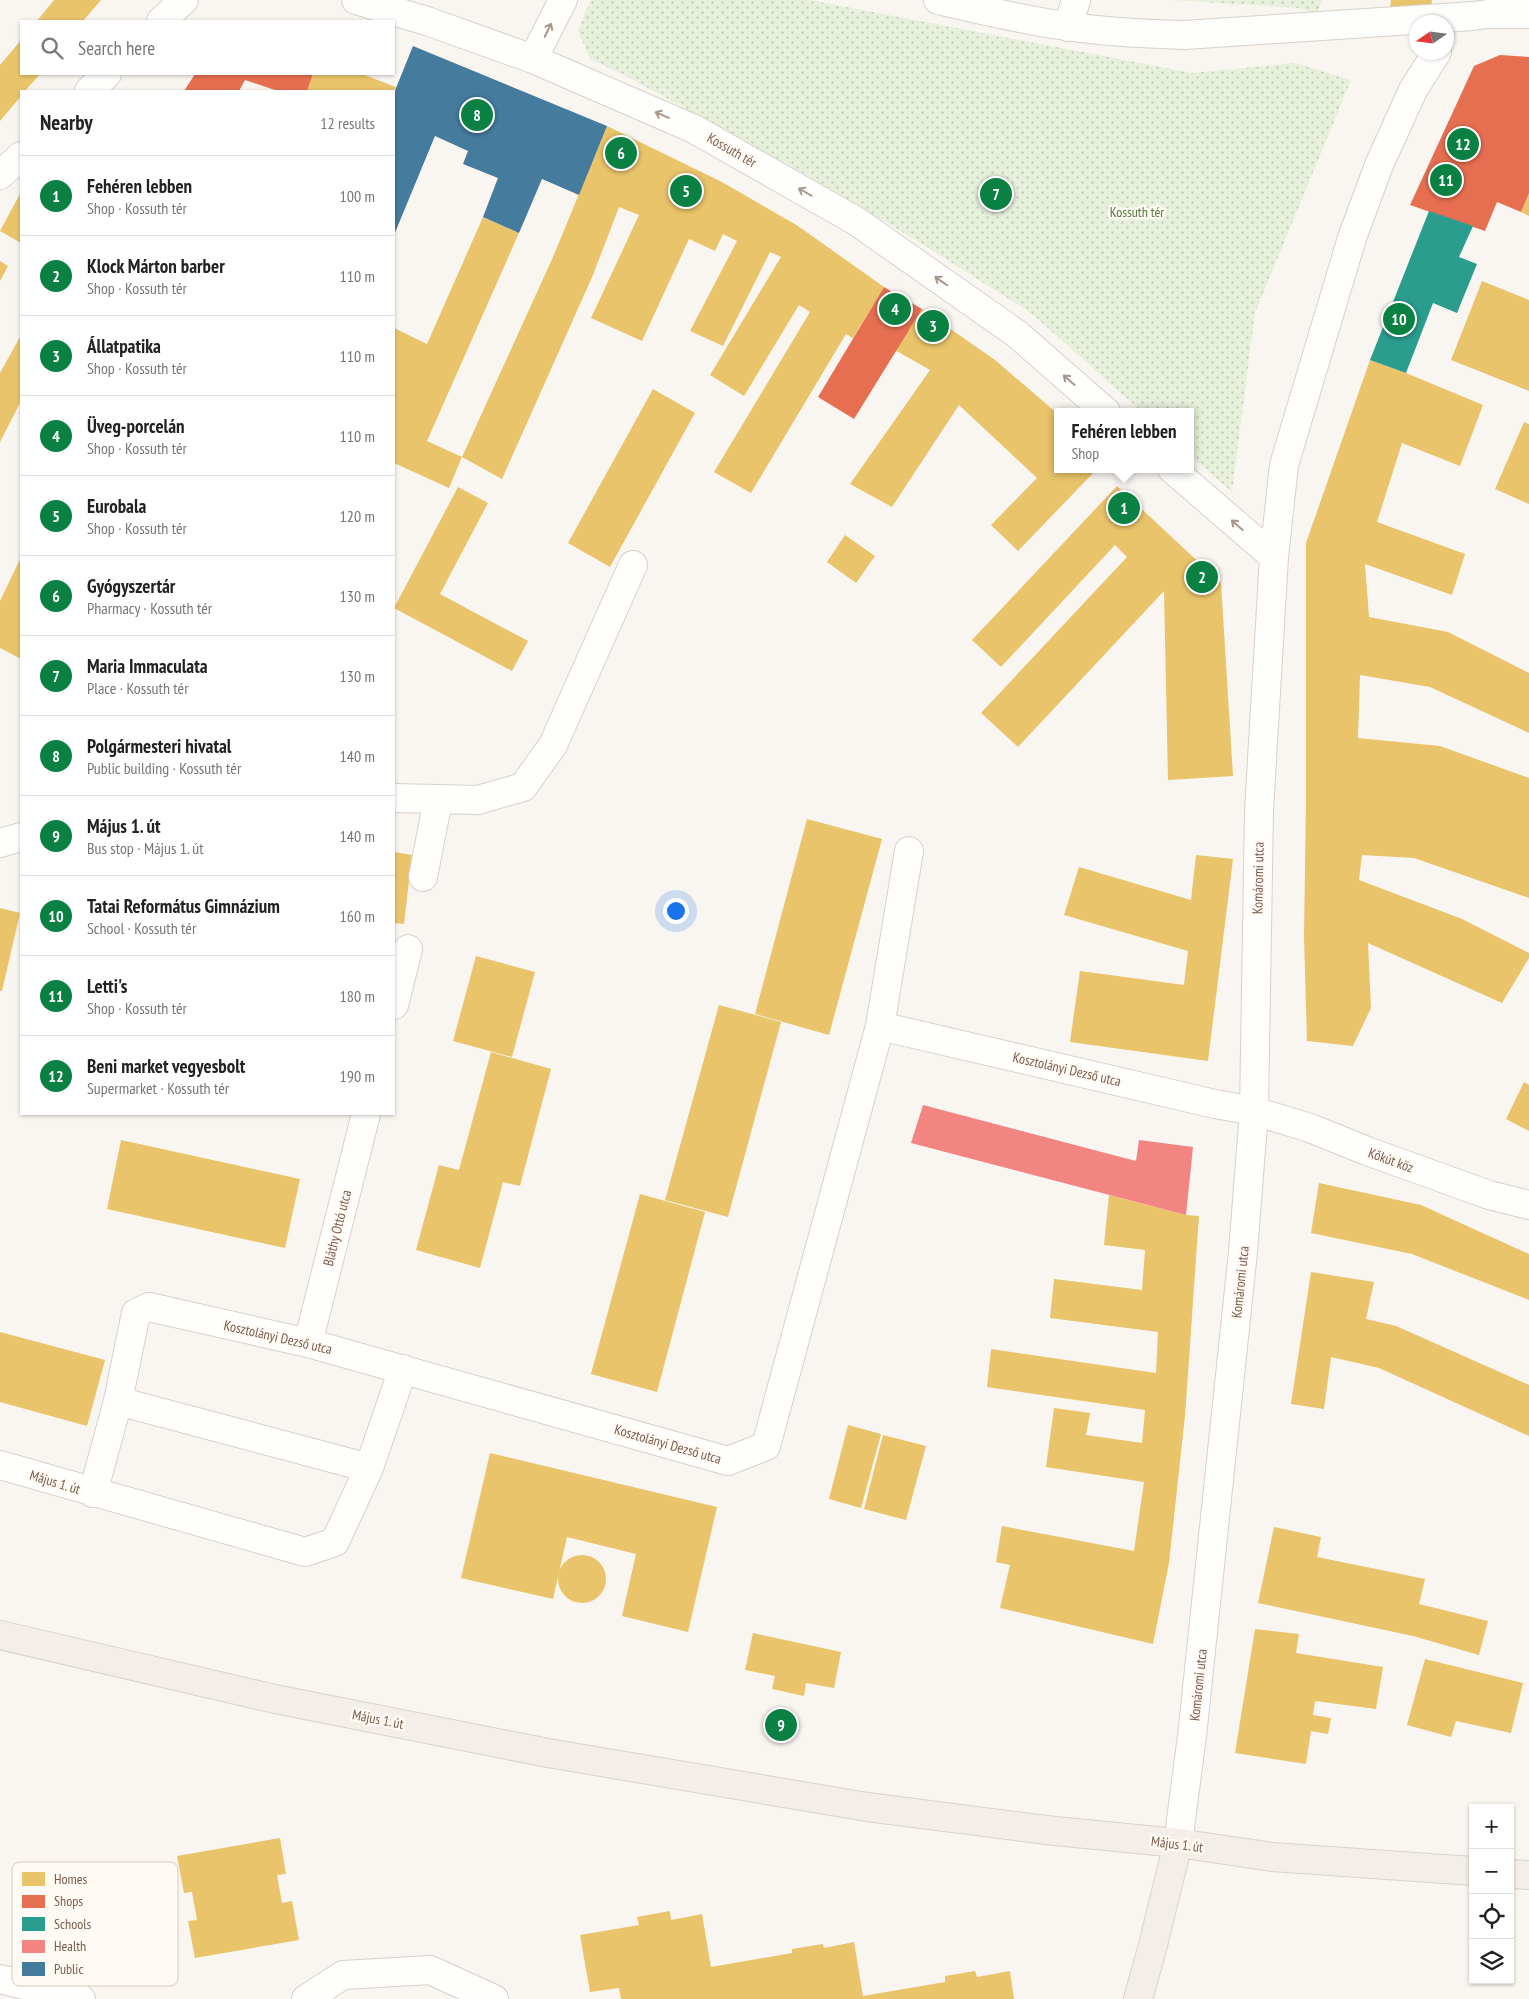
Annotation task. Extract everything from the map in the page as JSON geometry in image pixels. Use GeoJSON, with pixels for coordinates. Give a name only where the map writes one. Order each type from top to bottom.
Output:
{"type":"FeatureCollection","features":[{"type":"Feature","properties":{"kind":"main road","name":"Május 1. út"},"geometry":{"type":"LineString","coordinates":[[0,1635],[276,1698],[557,1754],[867,1807],[1055,1831],[1178,1843],[1272,1857],[1469,1871]]}},
{"type":"Feature","properties":{"kind":"main road","name":"Komáromi utca"},"geometry":{"type":"LineString","coordinates":[[1138,1999],[1178,1843]]}},
{"type":"Feature","properties":{"kind":"main road"},"geometry":{"type":"LineString","coordinates":[[1514,1874],[1529,1876]]}},
{"type":"Feature","properties":{"kind":"street"},"geometry":{"type":"LineString","coordinates":[[163,20],[184,0]]}},
{"type":"Feature","properties":{"kind":"street"},"geometry":{"type":"LineString","coordinates":[[533,59],[562,0]]}},
{"type":"Feature","properties":{"kind":"street"},"geometry":{"type":"LineString","coordinates":[[938,0],[1017,18],[1068,27],[1141,34],[1185,35],[1487,14],[1529,14]]}},
{"type":"Feature","properties":{"kind":"street"},"geometry":{"type":"LineString","coordinates":[[1068,27],[1076,0]]}},
{"type":"Feature","properties":{"kind":"street","name":"Kossuth tér"},"geometry":{"type":"LineString","coordinates":[[362,2],[427,21],[533,59],[694,129],[856,221],[1017,334],[1101,408]]}},
{"type":"Feature","properties":{"kind":"street"},"geometry":{"type":"LineString","coordinates":[[1454,34],[1473,16]]}},
{"type":"Feature","properties":{"kind":"street"},"geometry":{"type":"LineString","coordinates":[[1274,557],[1284,465],[1352,238],[1380,166],[1413,90],[1432,60]]}},
{"type":"Feature","properties":{"kind":"street"},"geometry":{"type":"LineString","coordinates":[[90,90],[106,75]]}},
{"type":"Feature","properties":{"kind":"street"},"geometry":{"type":"LineString","coordinates":[[0,175],[20,157]]}},
{"type":"Feature","properties":{"kind":"street"},"geometry":{"type":"LineString","coordinates":[[1177,473],[1274,557]]}},
{"type":"Feature","properties":{"kind":"street","name":"Komáromi utca"},"geometry":{"type":"LineString","coordinates":[[1178,1843],[1192,1736],[1242,1262],[1254,1111],[1259,810],[1274,557]]}},
{"type":"Feature","properties":{"kind":"street"},"geometry":{"type":"LineString","coordinates":[[395,798],[478,800],[523,787],[553,745],[633,566]]}},
{"type":"Feature","properties":{"kind":"street"},"geometry":{"type":"LineString","coordinates":[[423,877],[438,800]]}},
{"type":"Feature","properties":{"kind":"street"},"geometry":{"type":"LineString","coordinates":[[0,844],[20,836]]}},
{"type":"Feature","properties":{"kind":"street","name":"Kosztolányi Dezső utca"},"geometry":{"type":"LineString","coordinates":[[118,1401],[136,1313],[148,1307],[308,1343],[728,1461],[766,1446],[880,1026],[909,851]]}},
{"type":"Feature","properties":{"kind":"street"},"geometry":{"type":"LineString","coordinates":[[395,1000],[408,949]]}},
{"type":"Feature","properties":{"kind":"street","name":"Kosztolányi Dezső utca"},"geometry":{"type":"LineString","coordinates":[[880,1026],[1215,1104],[1254,1111]]}},
{"type":"Feature","properties":{"kind":"street","name":"Kőkút köz"},"geometry":{"type":"LineString","coordinates":[[1254,1111],[1310,1128],[1488,1195],[1529,1205]]}},
{"type":"Feature","properties":{"kind":"street","name":"Bláthy Ottó utca"},"geometry":{"type":"LineString","coordinates":[[308,1343],[366,1115]]}},
{"type":"Feature","properties":{"kind":"street","name":"Május 1. út"},"geometry":{"type":"LineString","coordinates":[[0,1465],[305,1552],[335,1542],[369,1468],[403,1369]]}},
{"type":"Feature","properties":{"kind":"street"},"geometry":{"type":"LineString","coordinates":[[93,1493],[118,1401],[369,1468]]}},
{"type":"Feature","properties":{"kind":"street"},"geometry":{"type":"LineString","coordinates":[[306,1999],[343,1975],[430,1970],[494,1999]]}},
{"type":"Feature","properties":{"kind":"street"},"geometry":{"type":"LineString","coordinates":[[28,1986],[81,1999]]}},
{"type":"Feature","properties":{"kind":"green space","name":"Kossuth tér"},"geometry":{"type":"Polygon","coordinates":[[[591,0],[810,0],[1192,73],[1295,63],[1351,80],[1255,313],[1232,492],[1194,459],[1194,408],[1138,408],[1031,313],[919,242],[805,174],[626,76],[590,59],[578,31],[591,0]]]}},
{"type":"Feature","properties":{"kind":"green space"},"geometry":{"type":"Polygon","coordinates":[[[1173,0],[1322,0],[1317,14],[1299,8],[1173,0]]]}},
{"type":"Feature","properties":{"kind":"building: Homes"},"geometry":{"type":"Polygon","coordinates":[[[54,0],[101,0],[84,20],[38,20],[54,0]]]}},
{"type":"Feature","properties":{"kind":"building: Homes"},"geometry":{"type":"Polygon","coordinates":[[[1391,0],[1432,0],[1430,14],[1390,8],[1391,0]]]}},
{"type":"Feature","properties":{"kind":"building: Homes"},"geometry":{"type":"Polygon","coordinates":[[[20,41],[20,75],[39,75],[26,90],[20,90],[20,97],[0,121],[0,65],[20,41]]]}},
{"type":"Feature","properties":{"kind":"building: Homes"},"geometry":{"type":"Polygon","coordinates":[[[313,75],[365,75],[396,87],[394,90],[307,90],[313,75]]]}},
{"type":"Feature","properties":{"kind":"building: Homes"},"geometry":{"type":"Polygon","coordinates":[[[607,126],[722,182],[798,226],[884,287],[853,338],[846,334],[751,493],[714,472],[810,312],[799,305],[744,396],[710,375],[781,257],[770,252],[723,346],[690,331],[737,241],[723,234],[715,251],[689,239],[642,341],[591,318],[639,215],[619,207],[593,275],[502,479],[462,457],[553,257],[607,126]]]}},
{"type":"Feature","properties":{"kind":"building: Homes"},"geometry":{"type":"Polygon","coordinates":[[[1529,193],[1529,216],[1521,212],[1529,193]]]}},
{"type":"Feature","properties":{"kind":"building: Homes"},"geometry":{"type":"Polygon","coordinates":[[[20,194],[20,242],[0,231],[20,194]]]}},
{"type":"Feature","properties":{"kind":"building: Homes"},"geometry":{"type":"Polygon","coordinates":[[[483,217],[519,233],[427,441],[462,457],[449,488],[395,463],[395,328],[427,344],[483,217]]]}},
{"type":"Feature","properties":{"kind":"building: Homes"},"geometry":{"type":"Polygon","coordinates":[[[0,261],[8,266],[0,281],[0,261]]]}},
{"type":"Feature","properties":{"kind":"building: Homes"},"geometry":{"type":"Polygon","coordinates":[[[1482,281],[1529,300],[1529,391],[1451,360],[1482,281]]]}},
{"type":"Feature","properties":{"kind":"building: Homes"},"geometry":{"type":"Polygon","coordinates":[[[922,309],[995,360],[1054,411],[1054,473],[1093,473],[1018,551],[991,525],[1037,478],[959,405],[892,507],[850,484],[930,370],[895,350],[922,309]]]}},
{"type":"Feature","properties":{"kind":"building: Homes"},"geometry":{"type":"Polygon","coordinates":[[[20,337],[20,403],[0,442],[0,373],[20,337]]]}},
{"type":"Feature","properties":{"kind":"building: Homes"},"geometry":{"type":"Polygon","coordinates":[[[1370,360],[1483,405],[1460,466],[1402,443],[1377,522],[1465,554],[1452,595],[1365,564],[1369,617],[1448,632],[1529,673],[1529,733],[1430,687],[1360,675],[1358,738],[1440,746],[1529,778],[1529,898],[1414,858],[1362,855],[1359,880],[1462,919],[1529,953],[1529,958],[1502,1003],[1368,943],[1371,1008],[1353,1046],[1307,1041],[1304,936],[1306,543],[1370,360]]]}},
{"type":"Feature","properties":{"kind":"building: Homes"},"geometry":{"type":"Polygon","coordinates":[[[653,389],[695,413],[610,567],[568,543],[653,389]]]}},
{"type":"Feature","properties":{"kind":"building: Homes"},"geometry":{"type":"Polygon","coordinates":[[[1524,422],[1529,424],[1529,504],[1495,489],[1524,422]]]}},
{"type":"Feature","properties":{"kind":"building: Homes"},"geometry":{"type":"Polygon","coordinates":[[[1117,486],[1221,583],[1233,776],[1168,780],[1164,591],[1018,747],[981,713],[1127,557],[1115,545],[1001,667],[972,640],[1117,486]]]}},
{"type":"Feature","properties":{"kind":"building: Homes"},"geometry":{"type":"Polygon","coordinates":[[[458,487],[488,503],[440,594],[528,641],[512,671],[395,609],[458,487]]]}},
{"type":"Feature","properties":{"kind":"building: Homes"},"geometry":{"type":"Polygon","coordinates":[[[845,535],[875,556],[856,583],[827,562],[845,535]]]}},
{"type":"Feature","properties":{"kind":"building: Homes"},"geometry":{"type":"Polygon","coordinates":[[[20,559],[20,658],[0,648],[0,601],[20,559]]]}},
{"type":"Feature","properties":{"kind":"building: Homes"},"geometry":{"type":"Polygon","coordinates":[[[807,819],[882,839],[829,1035],[755,1014],[807,819]]]}},
{"type":"Feature","properties":{"kind":"building: Homes"},"geometry":{"type":"Polygon","coordinates":[[[395,852],[412,855],[404,924],[395,923],[395,852]]]}},
{"type":"Feature","properties":{"kind":"building: Homes"},"geometry":{"type":"Polygon","coordinates":[[[1196,855],[1233,859],[1208,1061],[1070,1042],[1080,971],[1184,985],[1188,951],[1064,915],[1079,867],[1191,900],[1196,855]]]}},
{"type":"Feature","properties":{"kind":"building: Homes"},"geometry":{"type":"Polygon","coordinates":[[[0,908],[20,913],[2,991],[0,991],[0,908]]]}},
{"type":"Feature","properties":{"kind":"building: Homes"},"geometry":{"type":"Polygon","coordinates":[[[476,956],[535,972],[512,1057],[453,1041],[476,956]]]}},
{"type":"Feature","properties":{"kind":"building: Homes"},"geometry":{"type":"Polygon","coordinates":[[[719,1005],[781,1022],[728,1217],[665,1200],[719,1005]]]}},
{"type":"Feature","properties":{"kind":"building: Homes"},"geometry":{"type":"Polygon","coordinates":[[[491,1052],[551,1069],[520,1186],[503,1182],[480,1268],[416,1250],[439,1165],[459,1170],[491,1052]]]}},
{"type":"Feature","properties":{"kind":"building: Homes"},"geometry":{"type":"Polygon","coordinates":[[[1524,1082],[1529,1085],[1529,1131],[1506,1119],[1524,1082]]]}},
{"type":"Feature","properties":{"kind":"building: Homes"},"geometry":{"type":"Polygon","coordinates":[[[121,1140],[300,1179],[285,1248],[107,1209],[121,1140]]]}},
{"type":"Feature","properties":{"kind":"building: Homes"},"geometry":{"type":"Polygon","coordinates":[[[1319,1183],[1421,1205],[1529,1254],[1529,1300],[1412,1254],[1311,1233],[1319,1183]]]}},
{"type":"Feature","properties":{"kind":"building: Homes"},"geometry":{"type":"Polygon","coordinates":[[[640,1194],[705,1212],[657,1392],[591,1374],[640,1194]]]}},
{"type":"Feature","properties":{"kind":"building: Homes"},"geometry":{"type":"Polygon","coordinates":[[[1109,1195],[1186,1215],[1199,1216],[1185,1416],[1169,1563],[1153,1644],[1000,1608],[1010,1565],[996,1562],[1002,1526],[1134,1551],[1144,1482],[1046,1467],[1054,1408],[1090,1413],[1086,1435],[1142,1443],[1145,1410],[987,1387],[991,1349],[1156,1373],[1158,1332],[1050,1318],[1054,1279],[1142,1290],[1145,1250],[1104,1245],[1109,1195]]]}},
{"type":"Feature","properties":{"kind":"building: Homes"},"geometry":{"type":"Polygon","coordinates":[[[1311,1272],[1374,1282],[1366,1319],[1396,1326],[1529,1385],[1529,1436],[1379,1368],[1331,1357],[1324,1409],[1291,1404],[1311,1272]]]}},
{"type":"Feature","properties":{"kind":"building: Homes"},"geometry":{"type":"Polygon","coordinates":[[[0,1332],[105,1360],[87,1426],[0,1402],[0,1332]]]}},
{"type":"Feature","properties":{"kind":"building: Homes"},"geometry":{"type":"Polygon","coordinates":[[[848,1425],[881,1434],[861,1508],[829,1499],[848,1425]]]}},
{"type":"Feature","properties":{"kind":"building: Homes"},"geometry":{"type":"Polygon","coordinates":[[[883,1435],[926,1446],[906,1520],[864,1509],[883,1435]]]}},
{"type":"Feature","properties":{"kind":"building: Homes"},"geometry":{"type":"Polygon","coordinates":[[[490,1453],[717,1507],[688,1632],[622,1616],[636,1554],[567,1537],[553,1599],[461,1578],[490,1453]]]}},
{"type":"Feature","properties":{"kind":"building: Homes"},"geometry":{"type":"Polygon","coordinates":[[[1274,1527],[1321,1537],[1317,1557],[1425,1579],[1419,1604],[1488,1621],[1479,1655],[1413,1636],[1258,1603],[1274,1527]]]}},
{"type":"Feature","properties":{"kind":"building: Homes"},"geometry":{"type":"Polygon","coordinates":[[[582,1555],[591,1557],[599,1562],[604,1570],[606,1579],[604,1588],[599,1596],[591,1601],[582,1603],[573,1601],[565,1596],[560,1588],[558,1579],[560,1570],[565,1562],[573,1557],[582,1555]]]}},
{"type":"Feature","properties":{"kind":"building: Homes"},"geometry":{"type":"Polygon","coordinates":[[[1255,1629],[1299,1634],[1296,1653],[1383,1667],[1376,1709],[1315,1701],[1313,1715],[1331,1718],[1328,1734],[1311,1731],[1306,1764],[1235,1753],[1255,1629]]]}},
{"type":"Feature","properties":{"kind":"building: Homes"},"geometry":{"type":"Polygon","coordinates":[[[753,1633],[841,1652],[834,1688],[806,1683],[804,1696],[772,1689],[775,1676],[745,1670],[753,1633]]]}},
{"type":"Feature","properties":{"kind":"building: Homes"},"geometry":{"type":"Polygon","coordinates":[[[1425,1659],[1523,1683],[1511,1733],[1456,1721],[1451,1737],[1407,1725],[1425,1659]]]}},
{"type":"Feature","properties":{"kind":"building: Homes"},"geometry":{"type":"Polygon","coordinates":[[[280,1838],[286,1874],[277,1875],[282,1903],[292,1901],[299,1940],[195,1958],[188,1921],[197,1920],[192,1892],[184,1893],[177,1856],[280,1838]]]}},
{"type":"Feature","properties":{"kind":"building: Homes"},"geometry":{"type":"Polygon","coordinates":[[[670,1911],[671,1920],[702,1914],[711,1967],[792,1953],[792,1949],[823,1944],[824,1948],[854,1942],[863,1996],[945,1982],[945,1976],[975,1971],[977,1977],[1010,1971],[1014,1999],[621,1999],[619,1988],[590,1992],[580,1935],[639,1925],[637,1917],[670,1911]]]}},
{"type":"Feature","properties":{"kind":"building: Shops"},"geometry":{"type":"Polygon","coordinates":[[[1500,55],[1529,57],[1529,193],[1521,212],[1497,202],[1485,231],[1410,205],[1474,66],[1500,55]]]}},
{"type":"Feature","properties":{"kind":"building: Shops"},"geometry":{"type":"Polygon","coordinates":[[[194,75],[313,75],[307,90],[275,90],[245,80],[240,90],[185,90],[194,75]]]}},
{"type":"Feature","properties":{"kind":"building: Shops"},"geometry":{"type":"Polygon","coordinates":[[[884,287],[922,309],[854,419],[818,397],[884,287]]]}},
{"type":"Feature","properties":{"kind":"building: Schools"},"geometry":{"type":"Polygon","coordinates":[[[1429,211],[1473,226],[1459,257],[1477,264],[1457,313],[1433,303],[1406,373],[1370,360],[1429,211]]]}},
{"type":"Feature","properties":{"kind":"building: Health"},"geometry":{"type":"Polygon","coordinates":[[[923,1105],[1136,1161],[1139,1140],[1193,1147],[1186,1215],[911,1143],[923,1105]]]}},
{"type":"Feature","properties":{"kind":"building: Public"},"geometry":{"type":"Polygon","coordinates":[[[413,46],[607,126],[579,195],[542,179],[519,233],[483,217],[498,178],[463,164],[468,151],[435,136],[395,233],[395,91],[413,46]]]}},
{"type":"Feature","properties":{"kind":"place","name":"Polgármesteri hivatal"},"geometry":{"type":"Point","coordinates":[477,115]}},
{"type":"Feature","properties":{"kind":"place","name":"Beni market vegyesbolt"},"geometry":{"type":"Point","coordinates":[1463,144]}},
{"type":"Feature","properties":{"kind":"place","name":"Gyógyszertár"},"geometry":{"type":"Point","coordinates":[621,153]}},
{"type":"Feature","properties":{"kind":"place","name":"Letti's"},"geometry":{"type":"Point","coordinates":[1446,180]}},
{"type":"Feature","properties":{"kind":"place","name":"Eurobala"},"geometry":{"type":"Point","coordinates":[686,191]}},
{"type":"Feature","properties":{"kind":"place","name":"Maria Immaculata"},"geometry":{"type":"Point","coordinates":[996,194]}},
{"type":"Feature","properties":{"kind":"place","name":"Üveg-porcelán"},"geometry":{"type":"Point","coordinates":[895,309]}},
{"type":"Feature","properties":{"kind":"place","name":"Tatai Református Gimnázium"},"geometry":{"type":"Point","coordinates":[1399,319]}},
{"type":"Feature","properties":{"kind":"place","name":"Állatpatika"},"geometry":{"type":"Point","coordinates":[933,326]}},
{"type":"Feature","properties":{"kind":"place","name":"Fehéren lebben"},"geometry":{"type":"Point","coordinates":[1124,508]}},
{"type":"Feature","properties":{"kind":"place","name":"Klock Márton barber"},"geometry":{"type":"Point","coordinates":[1202,577]}},
{"type":"Feature","properties":{"kind":"place","name":"Május 1. út"},"geometry":{"type":"Point","coordinates":[781,1725]}}]}
